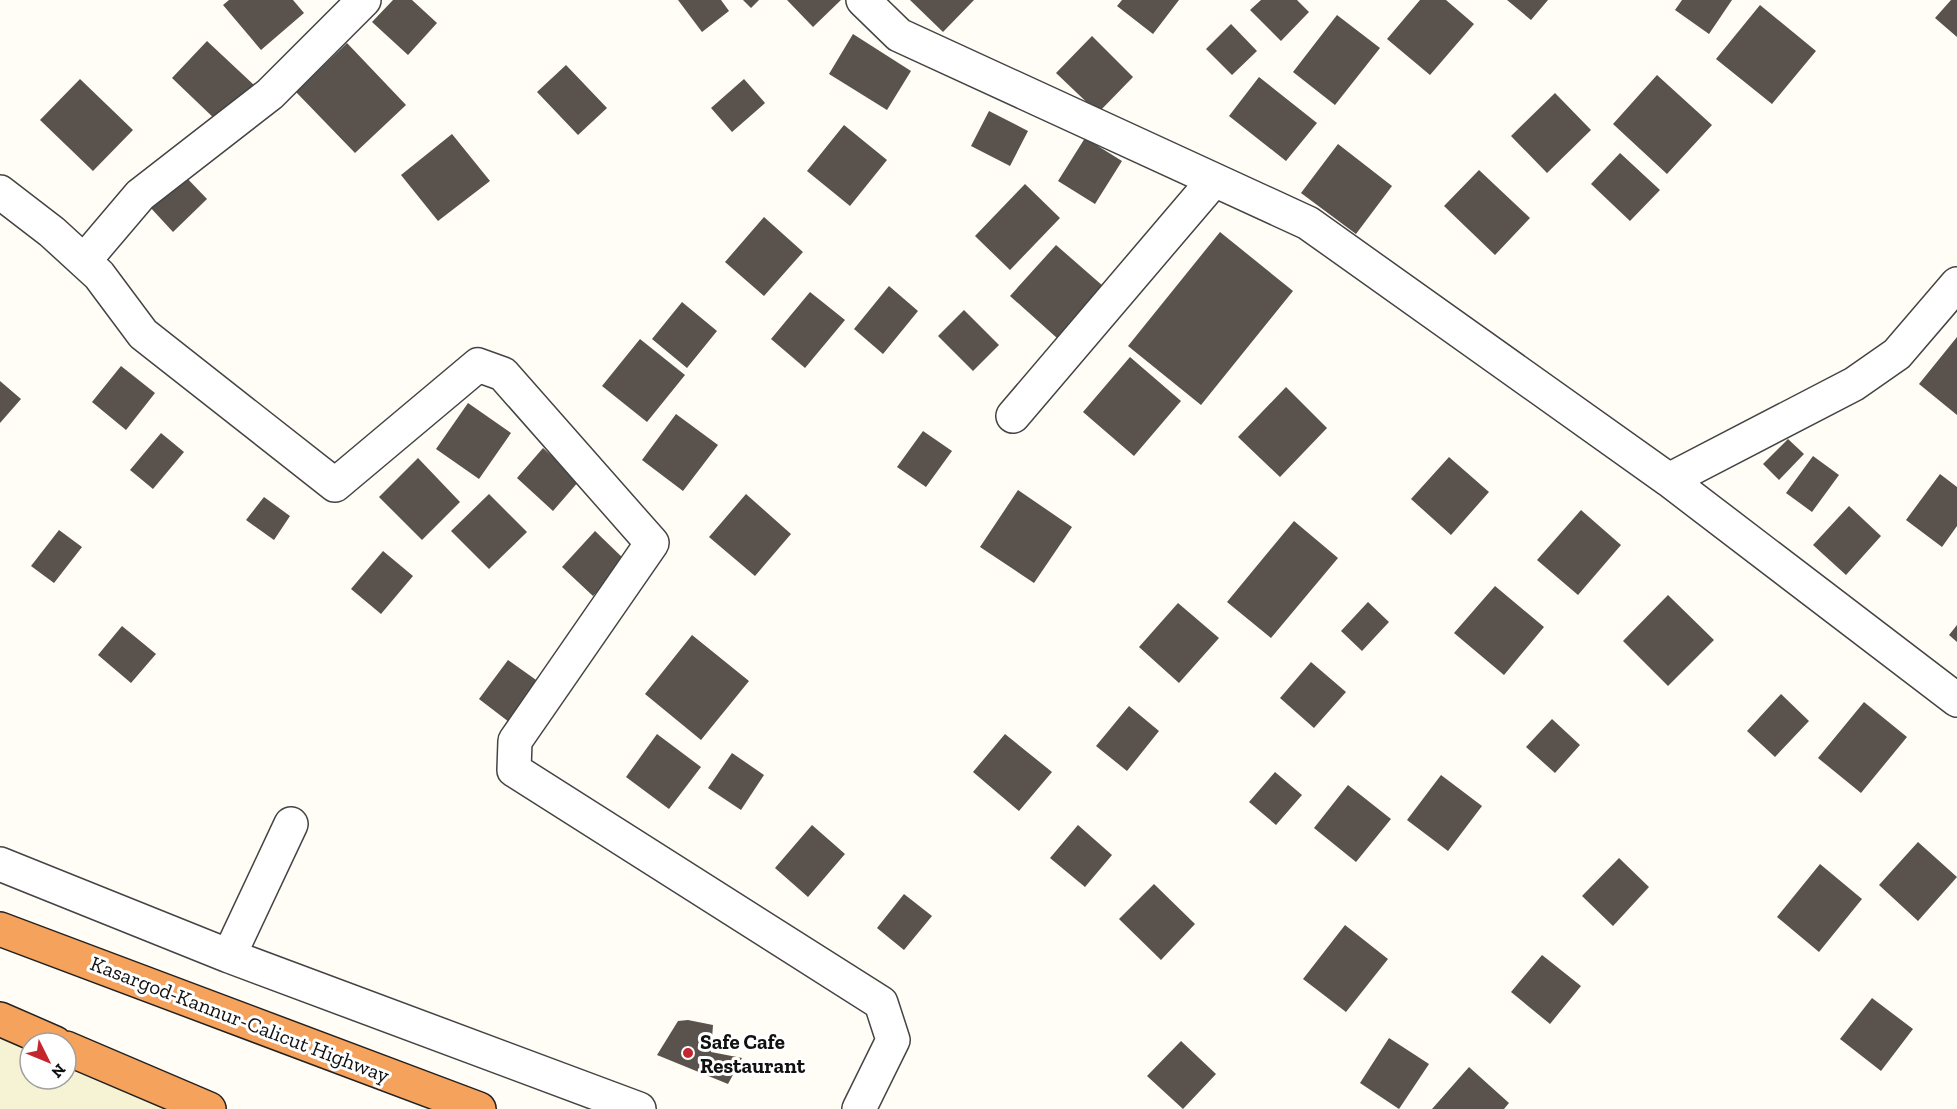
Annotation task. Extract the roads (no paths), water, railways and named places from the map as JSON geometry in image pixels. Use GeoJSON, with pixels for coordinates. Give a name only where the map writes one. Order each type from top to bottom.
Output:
{"type":"FeatureCollection","features":[{"type":"Feature","properties":{"kind":"highway","name":"Kasargod-Kannur-Calicut Highway"},"geometry":{"type":"LineString","coordinates":[[0,929],[479,1109]]}},
{"type":"Feature","properties":{"kind":"highway"},"geometry":{"type":"LineString","coordinates":[[0,1019],[28,1031]]}},
{"type":"Feature","properties":{"kind":"highway"},"geometry":{"type":"LineString","coordinates":[[78,1053],[209,1109]]}},
{"type":"Feature","properties":{"kind":"street"},"geometry":{"type":"LineString","coordinates":[[84,261],[140,195],[270,94],[364,0]]}},
{"type":"Feature","properties":{"kind":"street"},"geometry":{"type":"LineString","coordinates":[[863,0],[899,35],[1308,223],[1669,480],[1957,700]]}},
{"type":"Feature","properties":{"kind":"street"},"geometry":{"type":"LineString","coordinates":[[1013,416],[1214,180]]}},
{"type":"Feature","properties":{"kind":"street"},"geometry":{"type":"LineString","coordinates":[[0,192],[52,232],[99,275],[143,334],[335,485],[478,365],[503,374],[652,543],[515,741],[514,770],[881,1003],[893,1040],[859,1109]]}},
{"type":"Feature","properties":{"kind":"street"},"geometry":{"type":"LineString","coordinates":[[1669,480],[1854,384],[1897,354],[1957,284]]}},
{"type":"Feature","properties":{"kind":"street"},"geometry":{"type":"LineString","coordinates":[[229,956],[291,824]]}},
{"type":"Feature","properties":{"kind":"street"},"geometry":{"type":"LineString","coordinates":[[0,864],[229,956],[639,1109]]}},
{"type":"Feature","properties":{"kind":"place","name":"Safe Cafe Restaurant"},"geometry":{"type":"Point","coordinates":[688,1053]}}]}
